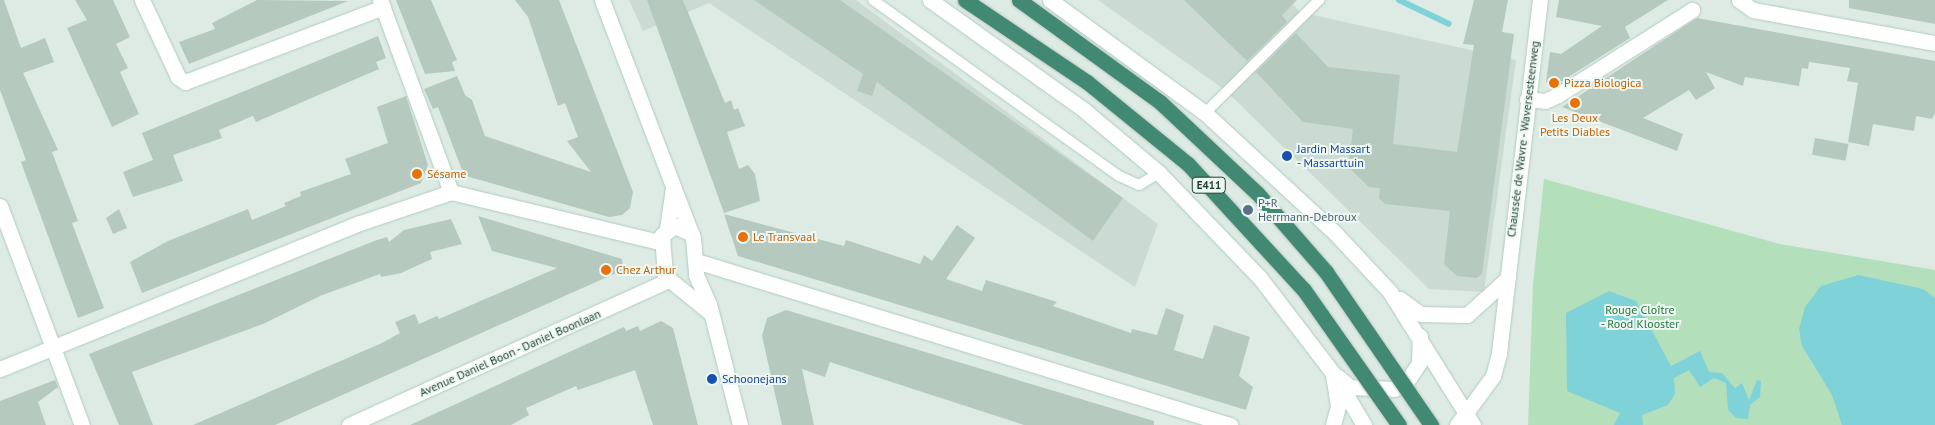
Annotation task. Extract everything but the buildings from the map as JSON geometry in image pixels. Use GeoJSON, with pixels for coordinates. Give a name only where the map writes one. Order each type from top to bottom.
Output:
{"type":"FeatureCollection","features":[{"type":"Feature","properties":{"kind":"highway","name":"E411"},"geometry":{"type":"LineString","coordinates":[[966,0],[1086,82],[1188,164],[1304,290],[1399,425]]}},
{"type":"Feature","properties":{"kind":"highway","name":"E411"},"geometry":{"type":"LineString","coordinates":[[1019,0],[1160,102],[1258,194],[1326,272],[1431,425]]}},
{"type":"Feature","properties":{"kind":"street"},"geometry":{"type":"LineString","coordinates":[[142,0],[178,77],[185,82],[381,4],[451,192]]}},
{"type":"Feature","properties":{"kind":"street"},"geometry":{"type":"LineString","coordinates":[[602,0],[692,234],[696,268],[711,315],[740,425]]}},
{"type":"Feature","properties":{"kind":"street"},"geometry":{"type":"LineString","coordinates":[[930,0],[1084,110],[1159,173],[1260,278],[1333,373],[1364,425]]}},
{"type":"Feature","properties":{"kind":"street"},"geometry":{"type":"LineString","coordinates":[[1050,0],[1205,114],[1258,158],[1390,292],[1420,334],[1466,422]]}},
{"type":"Feature","properties":{"kind":"street","name":"Chaussée de Wavre - Waversesteenweg"},"geometry":{"type":"LineString","coordinates":[[1466,422],[1496,365],[1508,278],[1527,98],[1540,0]]}},
{"type":"Feature","properties":{"kind":"street"},"geometry":{"type":"LineString","coordinates":[[1739,0],[1753,10],[1935,43]]}},
{"type":"Feature","properties":{"kind":"street"},"geometry":{"type":"LineString","coordinates":[[1527,98],[1544,101],[1558,95],[1692,10]]}},
{"type":"Feature","properties":{"kind":"street"},"geometry":{"type":"LineString","coordinates":[[660,242],[668,229],[673,188]]}},
{"type":"Feature","properties":{"kind":"street"},"geometry":{"type":"LineString","coordinates":[[0,369],[360,223],[451,192],[660,242]]}},
{"type":"Feature","properties":{"kind":"street"},"geometry":{"type":"LineString","coordinates":[[0,206],[82,425]]}},
{"type":"Feature","properties":{"kind":"street"},"geometry":{"type":"LineString","coordinates":[[668,229],[679,226],[692,234]]}},
{"type":"Feature","properties":{"kind":"street"},"geometry":{"type":"LineString","coordinates":[[660,242],[675,282],[711,315]]}},
{"type":"Feature","properties":{"kind":"street"},"geometry":{"type":"LineString","coordinates":[[696,268],[1230,425]]}},
{"type":"Feature","properties":{"kind":"street","name":"Avenue Daniel Boon - Daniel Boonlaan"},"geometry":{"type":"LineString","coordinates":[[349,425],[675,282],[696,268]]}},
{"type":"Feature","properties":{"kind":"street"},"geometry":{"type":"LineString","coordinates":[[1390,292],[1421,314],[1456,316],[1480,308],[1508,278]]}},
{"type":"Feature","properties":{"kind":"street"},"geometry":{"type":"LineString","coordinates":[[1333,373],[1350,387],[1394,389],[1409,378],[1419,363],[1420,334]]}},
{"type":"Feature","properties":{"kind":"street"},"geometry":{"type":"LineString","coordinates":[[1333,373],[1338,406],[1333,425]]}},
{"type":"Feature","properties":{"kind":"lane"},"geometry":{"type":"LineString","coordinates":[[873,0],[1119,176],[1139,185],[1159,173]]}},
{"type":"Feature","properties":{"kind":"lane"},"geometry":{"type":"LineString","coordinates":[[1205,114],[1319,0]]}},
{"type":"Feature","properties":{"kind":"shaded area"},"geometry":{"type":"Polygon","coordinates":[[[629,0],[856,0],[1158,224],[1135,287],[709,3],[643,31],[629,0]]]}},
{"type":"Feature","properties":{"kind":"shaded area"},"geometry":{"type":"Polygon","coordinates":[[[1098,0],[1289,0],[1300,12],[1516,60],[1484,292],[1429,289],[1225,90],[1098,0]]]}},
{"type":"Feature","properties":{"kind":"green space","name":"Rouge Cloître - Rood Klooster"},"geometry":{"type":"Polygon","coordinates":[[[1544,179],[1780,244],[1935,270],[1935,425],[1528,425],[1533,284],[1544,179]]]}},
{"type":"Feature","properties":{"kind":"water"},"geometry":{"type":"Polygon","coordinates":[[[1858,275],[1923,289],[1935,298],[1935,425],[1842,425],[1832,395],[1802,346],[1799,329],[1805,307],[1821,286],[1858,275]]]}},
{"type":"Feature","properties":{"kind":"water"},"geometry":{"type":"Polygon","coordinates":[[[1609,291],[1636,301],[1671,366],[1700,351],[1709,372],[1722,373],[1735,388],[1742,383],[1749,400],[1757,380],[1761,381],[1760,397],[1750,405],[1748,419],[1736,418],[1728,410],[1726,383],[1714,378],[1700,387],[1689,370],[1674,378],[1675,394],[1668,405],[1642,415],[1643,425],[1614,425],[1620,413],[1567,391],[1566,313],[1609,291]]]}},
{"type":"Feature","properties":{"kind":"waterway"},"geometry":{"type":"LineString","coordinates":[[1399,0],[1449,24]]}},
{"type":"Feature","properties":{"kind":"place","name":"Pizza Biologica"},"geometry":{"type":"Point","coordinates":[1554,83]}},
{"type":"Feature","properties":{"kind":"place","name":"Les Deux Petits Diables"},"geometry":{"type":"Point","coordinates":[1575,103]}},
{"type":"Feature","properties":{"kind":"place","name":"Jardin Massart - Massarttuin"},"geometry":{"type":"Point","coordinates":[1287,156]}},
{"type":"Feature","properties":{"kind":"place","name":"Sésame"},"geometry":{"type":"Point","coordinates":[417,174]}},
{"type":"Feature","properties":{"kind":"place","name":"P+R Herrmann-Debroux"},"geometry":{"type":"Point","coordinates":[1248,210]}},
{"type":"Feature","properties":{"kind":"place","name":"Le Transvaal"},"geometry":{"type":"Point","coordinates":[743,237]}},
{"type":"Feature","properties":{"kind":"place","name":"Chez Arthur"},"geometry":{"type":"Point","coordinates":[606,270]}},
{"type":"Feature","properties":{"kind":"place","name":"Schoonejans"},"geometry":{"type":"Point","coordinates":[712,379]}}]}
